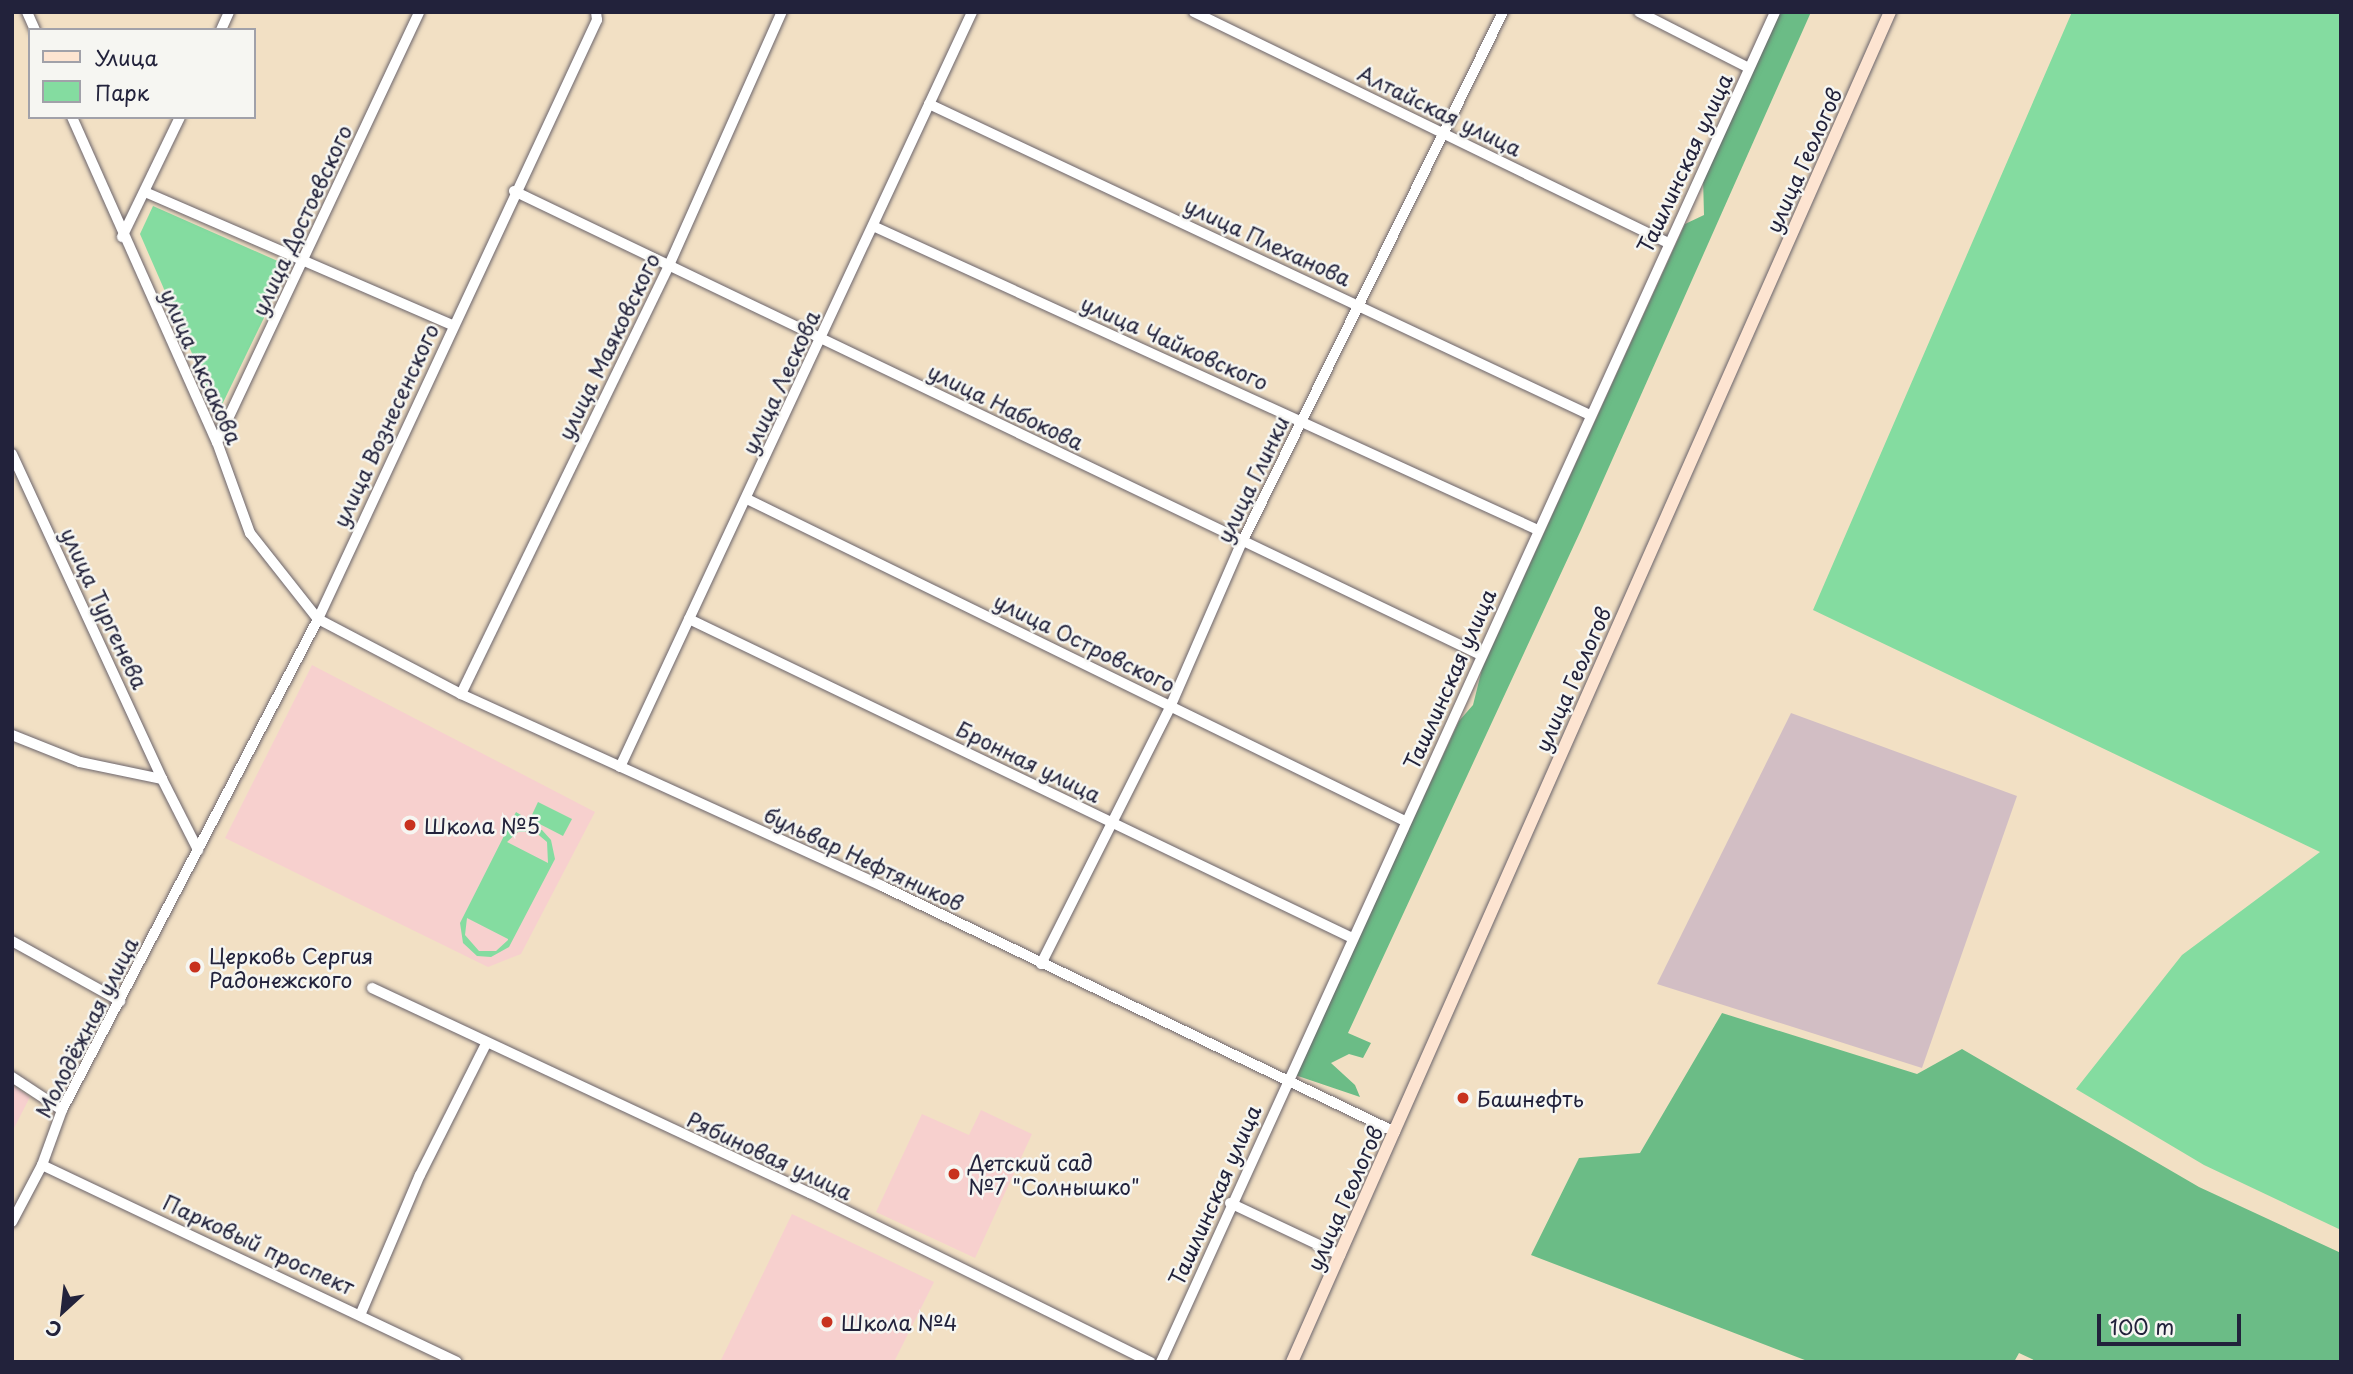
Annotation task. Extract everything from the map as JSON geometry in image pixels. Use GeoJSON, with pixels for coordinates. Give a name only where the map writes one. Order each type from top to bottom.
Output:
{"type":"FeatureCollection","features":[{"type":"Feature","properties":{"kind":"main road","name":"улица Геологов"},"geometry":{"type":"LineString","coordinates":[[1292,1362],[1890,12]]}},
{"type":"Feature","properties":{"kind":"street"},"geometry":{"type":"LineString","coordinates":[[27,12],[34,28]]}},
{"type":"Feature","properties":{"kind":"street"},"geometry":{"type":"LineString","coordinates":[[222,28],[229,12]]}},
{"type":"Feature","properties":{"kind":"street","name":"улица Достоевского"},"geometry":{"type":"LineString","coordinates":[[217,442],[419,12]]}},
{"type":"Feature","properties":{"kind":"street","name":"улица Вознесенского"},"geometry":{"type":"LineString","coordinates":[[198,850],[318,619],[514,191],[597,20],[596,12]]}},
{"type":"Feature","properties":{"kind":"street","name":"улица Маяковского"},"geometry":{"type":"LineString","coordinates":[[461,694],[670,263],[782,12]]}},
{"type":"Feature","properties":{"kind":"street","name":"улица Лескова"},"geometry":{"type":"LineString","coordinates":[[620,767],[972,12]]}},
{"type":"Feature","properties":{"kind":"street","name":"Алтайская улица"},"geometry":{"type":"LineString","coordinates":[[1194,12],[1668,243]]}},
{"type":"Feature","properties":{"kind":"street","name":"улица Глинки"},"geometry":{"type":"LineString","coordinates":[[1041,964],[1171,705],[1242,542],[1503,12]]}},
{"type":"Feature","properties":{"kind":"street"},"geometry":{"type":"LineString","coordinates":[[1639,12],[1749,68]]}},
{"type":"Feature","properties":{"kind":"street","name":"Ташлинская улица"},"geometry":{"type":"LineString","coordinates":[[1161,1362],[1230,1203],[1775,12]]}},
{"type":"Feature","properties":{"kind":"street","name":"улица Плеханова"},"geometry":{"type":"LineString","coordinates":[[929,104],[1590,415]]}},
{"type":"Feature","properties":{"kind":"street","name":"улица Аксакова"},"geometry":{"type":"LineString","coordinates":[[73,119],[122,237],[217,442],[250,533],[318,619]]}},
{"type":"Feature","properties":{"kind":"street"},"geometry":{"type":"LineString","coordinates":[[122,237],[179,119]]}},
{"type":"Feature","properties":{"kind":"street","name":"улица Набокова"},"geometry":{"type":"LineString","coordinates":[[514,191],[670,263],[1242,542],[1482,655]]}},
{"type":"Feature","properties":{"kind":"street"},"geometry":{"type":"LineString","coordinates":[[145,192],[452,325]]}},
{"type":"Feature","properties":{"kind":"street","name":"улица Чайковского"},"geometry":{"type":"LineString","coordinates":[[873,226],[1538,530]]}},
{"type":"Feature","properties":{"kind":"street","name":"улица Тургенева"},"geometry":{"type":"LineString","coordinates":[[12,454],[162,779],[198,850]]}},
{"type":"Feature","properties":{"kind":"street","name":"улица Островского"},"geometry":{"type":"LineString","coordinates":[[747,499],[1405,821]]}},
{"type":"Feature","properties":{"kind":"street","name":"бульвар Нефтяников"},"geometry":{"type":"LineString","coordinates":[[318,619],[461,694],[1395,1132]]}},
{"type":"Feature","properties":{"kind":"street","name":"Бронная улица"},"geometry":{"type":"LineString","coordinates":[[689,619],[1352,938]]}},
{"type":"Feature","properties":{"kind":"street"},"geometry":{"type":"LineString","coordinates":[[12,735],[80,762],[162,779]]}},
{"type":"Feature","properties":{"kind":"street","name":"Молодёжная улица"},"geometry":{"type":"LineString","coordinates":[[12,1223],[42,1165],[62,1110],[198,850]]}},
{"type":"Feature","properties":{"kind":"street"},"geometry":{"type":"LineString","coordinates":[[12,941],[120,1001]]}},
{"type":"Feature","properties":{"kind":"street","name":"Рябиновая улица"},"geometry":{"type":"LineString","coordinates":[[372,988],[486,1044],[810,1193],[1150,1362]]}},
{"type":"Feature","properties":{"kind":"street"},"geometry":{"type":"LineString","coordinates":[[361,1313],[420,1175],[486,1044]]}},
{"type":"Feature","properties":{"kind":"street"},"geometry":{"type":"LineString","coordinates":[[12,1077],[62,1110]]}},
{"type":"Feature","properties":{"kind":"street","name":"Парковый проспект"},"geometry":{"type":"LineString","coordinates":[[42,1165],[361,1313],[457,1362]]}},
{"type":"Feature","properties":{"kind":"street"},"geometry":{"type":"LineString","coordinates":[[1230,1203],[1340,1255]]}},
{"type":"Feature","properties":{"kind":"shaded area","name":"Школа №5"},"geometry":{"type":"Polygon","coordinates":[[[312,665],[595,812],[521,954],[488,967],[225,838],[312,665]]]}},
{"type":"Feature","properties":{"kind":"shaded area"},"geometry":{"type":"Polygon","coordinates":[[[1791,713],[2017,796],[1922,1068],[1657,984],[1791,713]]]}},
{"type":"Feature","properties":{"kind":"shaded area"},"geometry":{"type":"Polygon","coordinates":[[[12,1085],[30,1097],[12,1132],[12,1085]]]}},
{"type":"Feature","properties":{"kind":"shaded area","name":"Детский сад №7 \"Солнышко\""},"geometry":{"type":"Polygon","coordinates":[[[981,1110],[1032,1134],[975,1258],[876,1212],[922,1114],[969,1135],[981,1110]]]}},
{"type":"Feature","properties":{"kind":"shaded area","name":"Школа №4"},"geometry":{"type":"Polygon","coordinates":[[[792,1214],[934,1282],[894,1362],[720,1362],[792,1214]]]}},
{"type":"Feature","properties":{"kind":"green space"},"geometry":{"type":"Polygon","coordinates":[[[1780,12],[1811,12],[1581,530],[1348,1033],[1371,1043],[1363,1058],[1349,1054],[1331,1063],[1355,1085],[1360,1097],[1295,1075],[1459,721],[1473,705],[1482,669],[1685,224],[1704,215],[1703,178],[1780,12]]]}},
{"type":"Feature","properties":{"kind":"green space"},"geometry":{"type":"Polygon","coordinates":[[[2072,12],[2341,12],[2341,1230],[2204,1165],[2076,1089],[2182,955],[2320,852],[1813,610],[2072,12]]]}},
{"type":"Feature","properties":{"kind":"green space"},"geometry":{"type":"Polygon","coordinates":[[[153,206],[289,266],[218,413],[140,234],[153,206]]]}},
{"type":"Feature","properties":{"kind":"green space"},"geometry":{"type":"Polygon","coordinates":[[[538,802],[572,819],[563,836],[530,819],[538,802]]]}},
{"type":"Feature","properties":{"kind":"green space"},"geometry":{"type":"Polygon","coordinates":[[[516,812],[521,815],[514,828],[542,830],[551,840],[555,859],[509,947],[491,957],[477,956],[463,943],[460,923],[516,812]],[[534,831],[518,832],[507,842],[548,863],[547,842],[534,831]],[[467,918],[465,935],[479,951],[496,951],[508,940],[508,939],[467,918]]]}},
{"type":"Feature","properties":{"kind":"green space"},"geometry":{"type":"Polygon","coordinates":[[[1722,1013],[1917,1074],[1962,1049],[2199,1187],[2341,1253],[2341,1362],[2038,1362],[2019,1353],[2014,1362],[1810,1362],[1531,1255],[1579,1158],[1640,1153],[1722,1013]]]}},
{"type":"Feature","properties":{"kind":"place","name":"Школа №5"},"geometry":{"type":"Point","coordinates":[410,825]}},
{"type":"Feature","properties":{"kind":"place","name":"Церковь Сергия Радонежского"},"geometry":{"type":"Point","coordinates":[195,967]}},
{"type":"Feature","properties":{"kind":"place","name":"Башнефть"},"geometry":{"type":"Point","coordinates":[1463,1098]}},
{"type":"Feature","properties":{"kind":"place","name":"Детский сад №7 \"Солнышко\""},"geometry":{"type":"Point","coordinates":[954,1174]}},
{"type":"Feature","properties":{"kind":"place","name":"Школа №4"},"geometry":{"type":"Point","coordinates":[827,1322]}}]}
